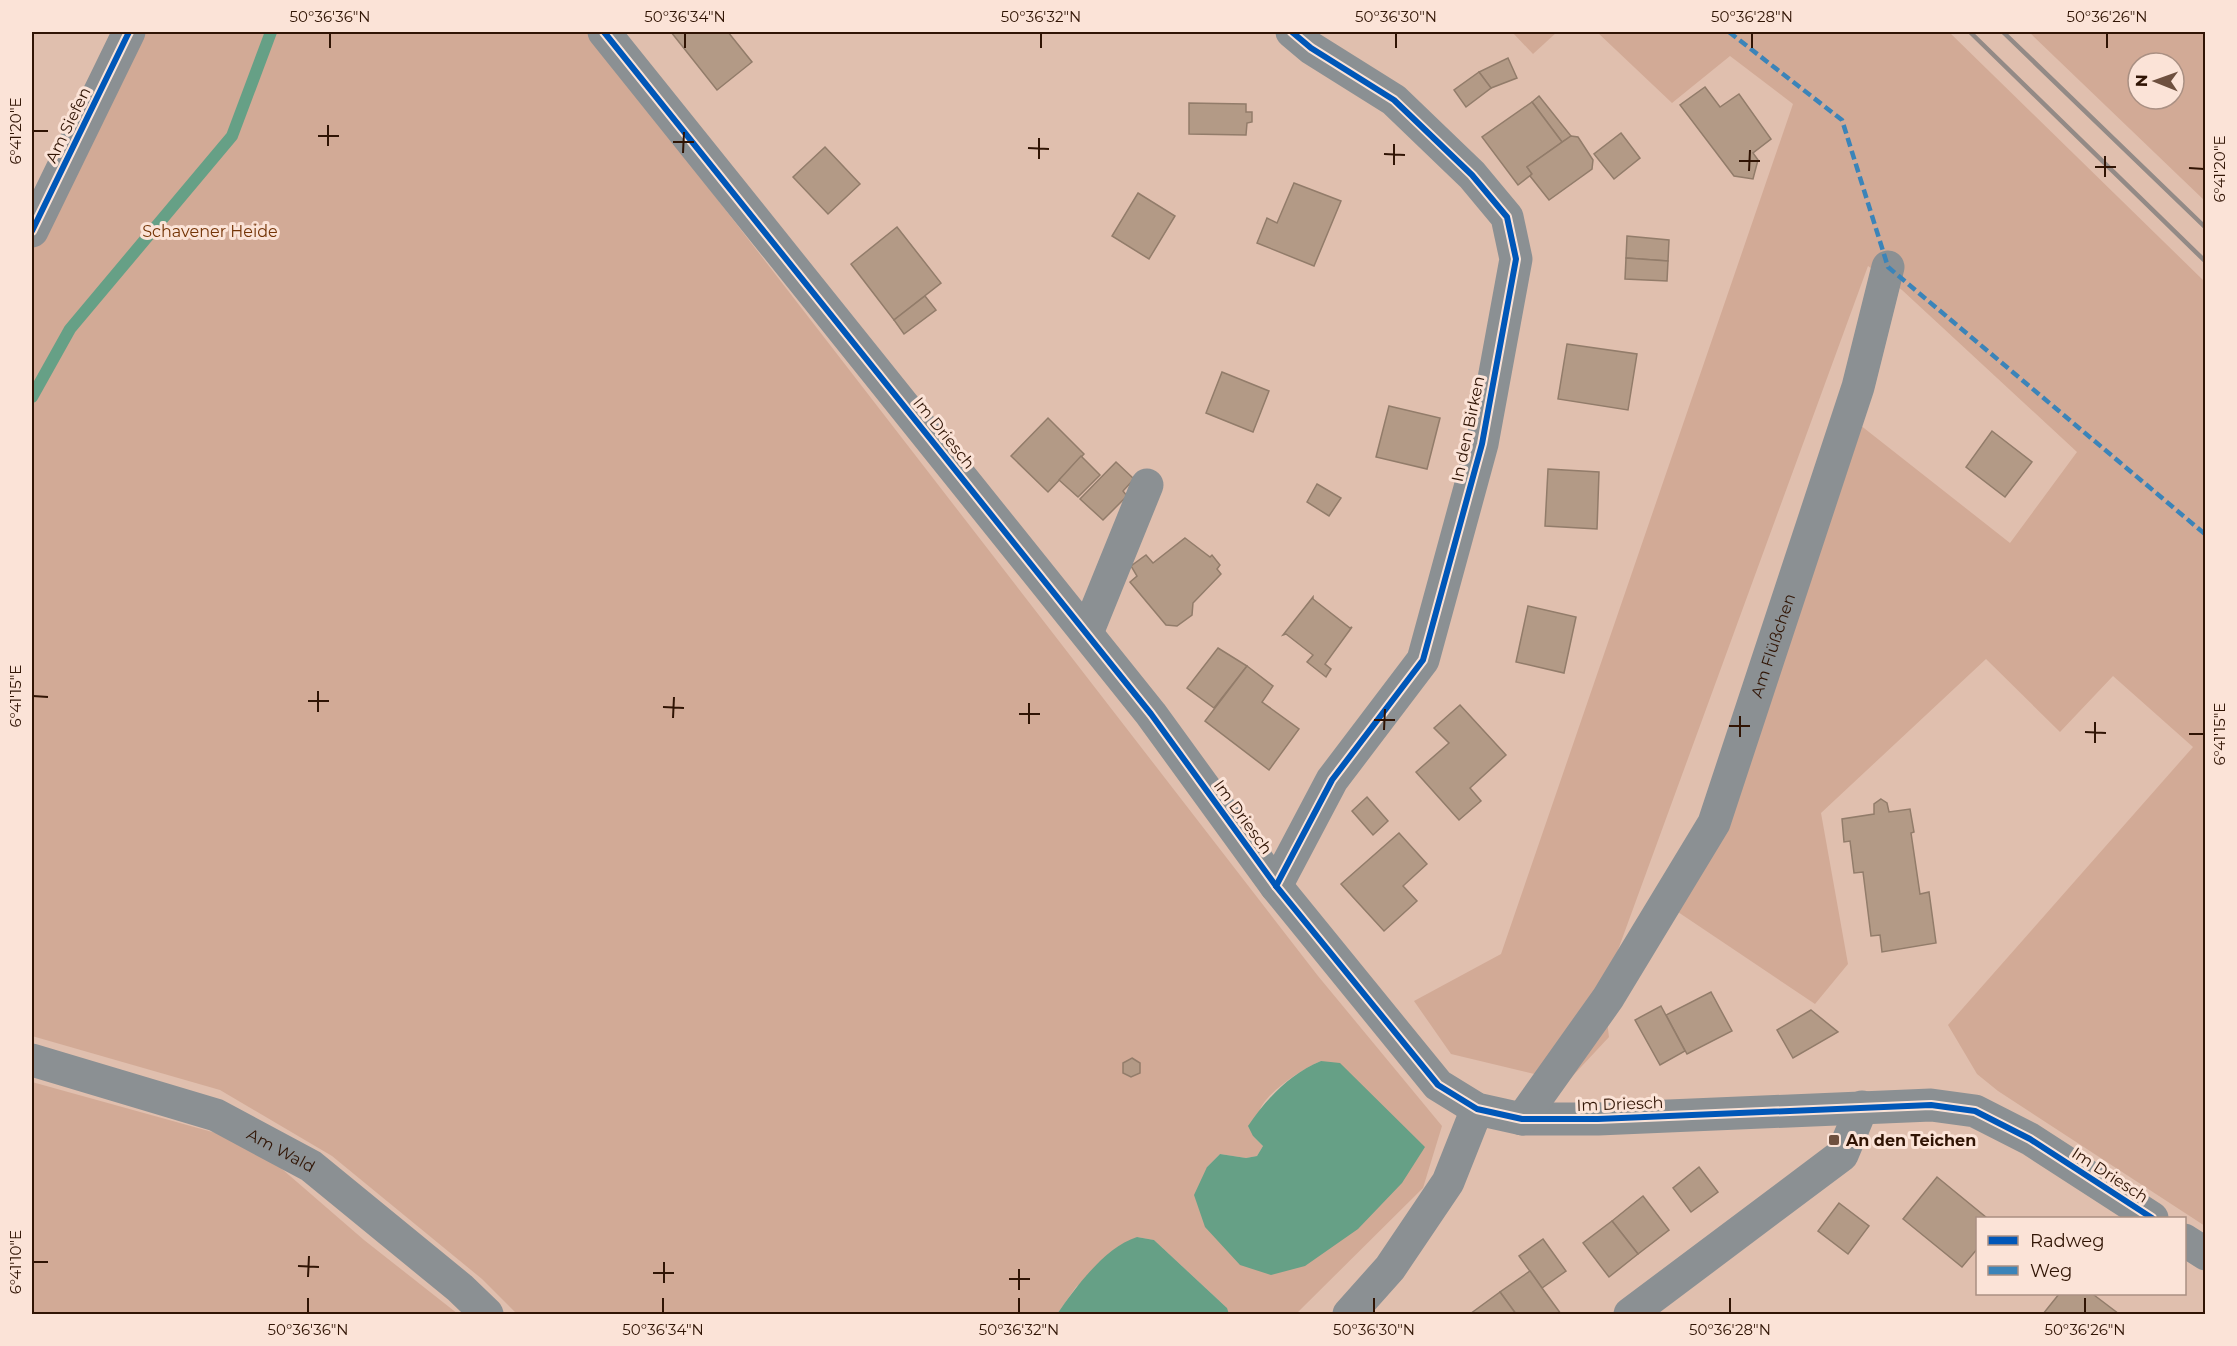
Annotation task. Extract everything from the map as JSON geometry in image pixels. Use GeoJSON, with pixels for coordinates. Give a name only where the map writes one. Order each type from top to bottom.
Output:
{"type":"FeatureCollection","features":[{"type":"Feature","properties":{"kind":"street","name":"Am Siefen"},"geometry":{"type":"LineString","coordinates":[[32,231],[129,32]]}},
{"type":"Feature","properties":{"kind":"street","name":"Im Driesch"},"geometry":{"type":"LineString","coordinates":[[604,32],[1087,633],[1151,714],[1276,886],[1438,1085],[1477,1109],[1522,1119],[1598,1119],[1931,1105],[1975,1111],[2030,1139],[2150,1217]]}},
{"type":"Feature","properties":{"kind":"street","name":"In den Birken"},"geometry":{"type":"LineString","coordinates":[[1276,886],[1332,780],[1424,660],[1482,444],[1516,259],[1507,217],[1472,175],[1394,100],[1311,48],[1292,32]]}},
{"type":"Feature","properties":{"kind":"street","name":"Am Flüßchen"},"geometry":{"type":"LineString","coordinates":[[1522,1119],[1608,998],[1714,823],[1858,387],[1888,267]]}},
{"type":"Feature","properties":{"kind":"street"},"geometry":{"type":"LineString","coordinates":[[1087,633],[1147,485]]}},
{"type":"Feature","properties":{"kind":"street","name":"Am Wald"},"geometry":{"type":"LineString","coordinates":[[32,1060],[216,1115],[311,1166],[460,1288],[487,1314]]}},
{"type":"Feature","properties":{"kind":"street"},"geometry":{"type":"LineString","coordinates":[[1630,1314],[1842,1155],[1862,1107]]}},
{"type":"Feature","properties":{"kind":"street"},"geometry":{"type":"LineString","coordinates":[[1349,1314],[1390,1268],[1448,1182],[1477,1109]]}},
{"type":"Feature","properties":{"kind":"street"},"geometry":{"type":"LineString","coordinates":[[2186,1241],[2205,1254]]}},
{"type":"Feature","properties":{"kind":"green space","name":"Schavener Heide"},"geometry":{"type":"Polygon","coordinates":[[[129,32],[588,32],[1318,976],[1442,1126],[1423,1188],[1296,1314],[1229,1314],[1226,1307],[1154,1240],[1137,1237],[1076,1287],[1057,1314],[517,1314],[482,1279],[332,1156],[220,1090],[32,1036],[32,246],[129,32]],[[1321,1061],[1289,1079],[1263,1104],[1253,1136],[1263,1146],[1257,1156],[1246,1158],[1220,1154],[1207,1167],[1424,1147],[1321,1061]]]}},
{"type":"Feature","properties":{"kind":"green space"},"geometry":{"type":"Polygon","coordinates":[[[1512,32],[1557,32],[1533,54],[1512,32]]]}},
{"type":"Feature","properties":{"kind":"green space"},"geometry":{"type":"Polygon","coordinates":[[[1597,32],[1949,32],[2205,282],[2205,1226],[1998,1091],[1977,1074],[1948,1025],[2193,747],[2113,676],[2060,732],[1986,659],[1821,813],[1848,964],[1815,1004],[1675,910],[1855,421],[2010,543],[2077,452],[1902,290],[1868,266],[1603,991],[1609,1037],[1567,1082],[1451,1054],[1414,1001],[1501,954],[1793,104],[1730,56],[1672,103],[1597,32]]]}},
{"type":"Feature","properties":{"kind":"green space"},"geometry":{"type":"Polygon","coordinates":[[[2029,32],[2205,32],[2205,201],[2029,32]]]}},
{"type":"Feature","properties":{"kind":"green space"},"geometry":{"type":"Polygon","coordinates":[[[32,1082],[252,1143],[364,1240],[458,1314],[32,1314],[32,1082]]]}},
{"type":"Feature","properties":{"kind":"shaded area"},"geometry":{"type":"Polygon","coordinates":[[[1321,1061],[1340,1063],[1425,1147],[1402,1183],[1358,1229],[1305,1266],[1271,1275],[1240,1265],[1205,1227],[1194,1195],[1207,1167],[1220,1154],[1246,1158],[1257,1156],[1263,1146],[1253,1136],[1248,1126],[1280,1088],[1299,1073],[1321,1061]]]}},
{"type":"Feature","properties":{"kind":"shaded area"},"geometry":{"type":"Polygon","coordinates":[[[1137,1237],[1154,1240],[1227,1308],[1229,1314],[1057,1314],[1092,1269],[1114,1249],[1137,1237]]]}},
{"type":"Feature","properties":{"kind":"building"},"geometry":{"type":"Polygon","coordinates":[[[671,32],[728,32],[752,62],[717,90],[671,32]]]}},
{"type":"Feature","properties":{"kind":"building"},"geometry":{"type":"Polygon","coordinates":[[[1508,58],[1517,78],[1491,88],[1479,72],[1508,58]]]}},
{"type":"Feature","properties":{"kind":"building"},"geometry":{"type":"Polygon","coordinates":[[[1479,72],[1491,88],[1466,107],[1454,90],[1479,72]]]}},
{"type":"Feature","properties":{"kind":"building"},"geometry":{"type":"Polygon","coordinates":[[[1705,87],[1720,107],[1739,94],[1771,139],[1753,153],[1758,160],[1753,179],[1734,176],[1680,105],[1705,87]]]}},
{"type":"Feature","properties":{"kind":"building"},"geometry":{"type":"Polygon","coordinates":[[[1539,96],[1571,136],[1562,142],[1532,102],[1539,96]]]}},
{"type":"Feature","properties":{"kind":"building"},"geometry":{"type":"Polygon","coordinates":[[[1532,102],[1562,142],[1527,167],[1532,174],[1518,185],[1482,137],[1532,102]]]}},
{"type":"Feature","properties":{"kind":"building"},"geometry":{"type":"Polygon","coordinates":[[[1189,103],[1246,104],[1246,112],[1252,112],[1252,122],[1247,123],[1246,135],[1189,134],[1189,103]]]}},
{"type":"Feature","properties":{"kind":"building"},"geometry":{"type":"Polygon","coordinates":[[[1621,133],[1640,158],[1614,179],[1594,154],[1621,133]]]}},
{"type":"Feature","properties":{"kind":"building"},"geometry":{"type":"Polygon","coordinates":[[[1571,136],[1578,137],[1593,160],[1592,169],[1549,200],[1530,176],[1532,174],[1527,167],[1571,136]]]}},
{"type":"Feature","properties":{"kind":"building"},"geometry":{"type":"Polygon","coordinates":[[[825,147],[860,184],[828,214],[793,177],[825,147]]]}},
{"type":"Feature","properties":{"kind":"building"},"geometry":{"type":"Polygon","coordinates":[[[1294,183],[1341,201],[1314,266],[1257,243],[1267,218],[1277,223],[1294,183]]]}},
{"type":"Feature","properties":{"kind":"building"},"geometry":{"type":"Polygon","coordinates":[[[1138,193],[1175,216],[1149,259],[1112,236],[1138,193]]]}},
{"type":"Feature","properties":{"kind":"building"},"geometry":{"type":"Polygon","coordinates":[[[897,227],[941,283],[894,320],[851,264],[897,227]]]}},
{"type":"Feature","properties":{"kind":"building"},"geometry":{"type":"Polygon","coordinates":[[[1627,236],[1669,240],[1668,261],[1626,258],[1627,236]]]}},
{"type":"Feature","properties":{"kind":"building"},"geometry":{"type":"Polygon","coordinates":[[[1626,258],[1668,261],[1667,281],[1625,279],[1626,258]]]}},
{"type":"Feature","properties":{"kind":"building"},"geometry":{"type":"Polygon","coordinates":[[[925,296],[936,310],[904,334],[894,320],[925,296]]]}},
{"type":"Feature","properties":{"kind":"building"},"geometry":{"type":"Polygon","coordinates":[[[1567,344],[1637,354],[1628,410],[1558,399],[1567,344]]]}},
{"type":"Feature","properties":{"kind":"building"},"geometry":{"type":"Polygon","coordinates":[[[1222,372],[1269,391],[1253,432],[1206,413],[1222,372]]]}},
{"type":"Feature","properties":{"kind":"building"},"geometry":{"type":"Polygon","coordinates":[[[1389,406],[1440,418],[1427,469],[1376,457],[1389,406]]]}},
{"type":"Feature","properties":{"kind":"building"},"geometry":{"type":"Polygon","coordinates":[[[1048,418],[1084,454],[1048,492],[1011,456],[1048,418]]]}},
{"type":"Feature","properties":{"kind":"building"},"geometry":{"type":"Polygon","coordinates":[[[1992,431],[2032,462],[2005,497],[1966,467],[1992,431]]]}},
{"type":"Feature","properties":{"kind":"building"},"geometry":{"type":"Polygon","coordinates":[[[1081,456],[1100,475],[1078,497],[1059,480],[1081,456]]]}},
{"type":"Feature","properties":{"kind":"building"},"geometry":{"type":"Polygon","coordinates":[[[1116,462],[1134,479],[1123,491],[1127,496],[1103,520],[1080,499],[1116,462]]]}},
{"type":"Feature","properties":{"kind":"building"},"geometry":{"type":"Polygon","coordinates":[[[1548,469],[1599,472],[1597,529],[1545,526],[1548,469]]]}},
{"type":"Feature","properties":{"kind":"building"},"geometry":{"type":"Polygon","coordinates":[[[1317,484],[1341,498],[1329,516],[1307,502],[1317,484]]]}},
{"type":"Feature","properties":{"kind":"building"},"geometry":{"type":"Polygon","coordinates":[[[1185,538],[1210,557],[1212,555],[1220,565],[1217,569],[1221,574],[1193,603],[1192,615],[1177,626],[1166,625],[1130,582],[1137,576],[1131,566],[1146,555],[1153,563],[1185,538]]]}},
{"type":"Feature","properties":{"kind":"building"},"geometry":{"type":"Polygon","coordinates":[[[1313,597],[1350,628],[1352,627],[1325,664],[1331,669],[1326,677],[1307,662],[1313,655],[1286,634],[1283,635],[1313,597]]]}},
{"type":"Feature","properties":{"kind":"building"},"geometry":{"type":"Polygon","coordinates":[[[1528,606],[1576,617],[1564,673],[1516,662],[1528,606]]]}},
{"type":"Feature","properties":{"kind":"building"},"geometry":{"type":"Polygon","coordinates":[[[1218,648],[1247,666],[1214,708],[1187,688],[1218,648]]]}},
{"type":"Feature","properties":{"kind":"building"},"geometry":{"type":"Polygon","coordinates":[[[1247,666],[1273,686],[1262,702],[1299,729],[1269,770],[1205,721],[1247,666]]]}},
{"type":"Feature","properties":{"kind":"building"},"geometry":{"type":"Polygon","coordinates":[[[1460,705],[1506,755],[1470,788],[1481,801],[1459,820],[1416,772],[1449,743],[1434,728],[1460,705]]]}},
{"type":"Feature","properties":{"kind":"building"},"geometry":{"type":"Polygon","coordinates":[[[1367,797],[1388,821],[1373,835],[1352,811],[1367,797]]]}},
{"type":"Feature","properties":{"kind":"building"},"geometry":{"type":"Polygon","coordinates":[[[1881,799],[1887,803],[1889,812],[1910,809],[1914,832],[1911,833],[1920,894],[1929,892],[1936,943],[1882,952],[1880,935],[1871,936],[1863,872],[1854,873],[1850,841],[1844,842],[1842,819],[1874,814],[1874,804],[1881,799]]]}},
{"type":"Feature","properties":{"kind":"building"},"geometry":{"type":"Polygon","coordinates":[[[1399,833],[1427,864],[1403,886],[1417,901],[1384,931],[1341,884],[1399,833]]]}},
{"type":"Feature","properties":{"kind":"building"},"geometry":{"type":"Polygon","coordinates":[[[1711,992],[1732,1031],[1687,1054],[1666,1015],[1711,992]]]}},
{"type":"Feature","properties":{"kind":"building"},"geometry":{"type":"Polygon","coordinates":[[[1661,1006],[1685,1051],[1660,1065],[1635,1020],[1661,1006]]]}},
{"type":"Feature","properties":{"kind":"building"},"geometry":{"type":"Polygon","coordinates":[[[1811,1010],[1838,1032],[1793,1058],[1777,1030],[1811,1010]]]}},
{"type":"Feature","properties":{"kind":"building"},"geometry":{"type":"Polygon","coordinates":[[[1132,1058],[1140,1063],[1140,1073],[1131,1077],[1123,1073],[1123,1063],[1132,1058]]]}},
{"type":"Feature","properties":{"kind":"building"},"geometry":{"type":"Polygon","coordinates":[[[1699,1167],[1718,1192],[1691,1212],[1673,1188],[1699,1167]]]}},
{"type":"Feature","properties":{"kind":"building"},"geometry":{"type":"Polygon","coordinates":[[[1937,1177],[1986,1217],[1976,1217],[1976,1250],[1962,1267],[1903,1219],[1937,1177]]]}},
{"type":"Feature","properties":{"kind":"building"},"geometry":{"type":"Polygon","coordinates":[[[1643,1196],[1669,1230],[1638,1254],[1612,1221],[1643,1196]]]}},
{"type":"Feature","properties":{"kind":"building"},"geometry":{"type":"Polygon","coordinates":[[[1839,1203],[1869,1226],[1848,1254],[1818,1231],[1839,1203]]]}},
{"type":"Feature","properties":{"kind":"building"},"geometry":{"type":"Polygon","coordinates":[[[1612,1221],[1638,1254],[1609,1277],[1583,1243],[1612,1221]]]}},
{"type":"Feature","properties":{"kind":"building"},"geometry":{"type":"Polygon","coordinates":[[[1543,1239],[1566,1271],[1542,1288],[1519,1256],[1543,1239]]]}},
{"type":"Feature","properties":{"kind":"building"},"geometry":{"type":"Polygon","coordinates":[[[1530,1271],[1561,1314],[1516,1314],[1500,1292],[1530,1271]]]}},
{"type":"Feature","properties":{"kind":"building"},"geometry":{"type":"Polygon","coordinates":[[[1500,1292],[1516,1314],[1470,1314],[1500,1292]]]}},
{"type":"Feature","properties":{"kind":"building"},"geometry":{"type":"Polygon","coordinates":[[[2058,1295],[2094,1295],[2119,1314],[2043,1314],[2058,1295]]]}},
{"type":"Feature","properties":{"kind":"waterway"},"geometry":{"type":"LineString","coordinates":[[32,397],[70,329],[232,136],[271,32]]}},
{"type":"Feature","properties":{"kind":"railway"},"geometry":{"type":"LineString","coordinates":[[1970,32],[2206,262]]}},
{"type":"Feature","properties":{"kind":"railway"},"geometry":{"type":"LineString","coordinates":[[2003,32],[2206,228]]}},
{"type":"Feature","properties":{"kind":"marked path"},"geometry":{"type":"LineString","coordinates":[[1729,32],[1842,120],[1888,267],[2206,535]]}},
{"type":"Feature","properties":{"kind":"cycle path"},"geometry":{"type":"LineString","coordinates":[[32,231],[129,32]]}},
{"type":"Feature","properties":{"kind":"cycle path"},"geometry":{"type":"LineString","coordinates":[[604,32],[1151,714],[1276,886],[1438,1085],[1477,1109],[1522,1119],[1598,1119],[1931,1105],[1975,1111],[2030,1139],[2150,1217]]}},
{"type":"Feature","properties":{"kind":"cycle path"},"geometry":{"type":"LineString","coordinates":[[1276,886],[1332,780],[1423,660],[1482,444],[1516,259],[1507,217],[1472,175],[1394,100],[1311,48],[1292,32]]}},
{"type":"Feature","properties":{"kind":"place","name":"An den Teichen"},"geometry":{"type":"Point","coordinates":[1834,1140]}}]}
